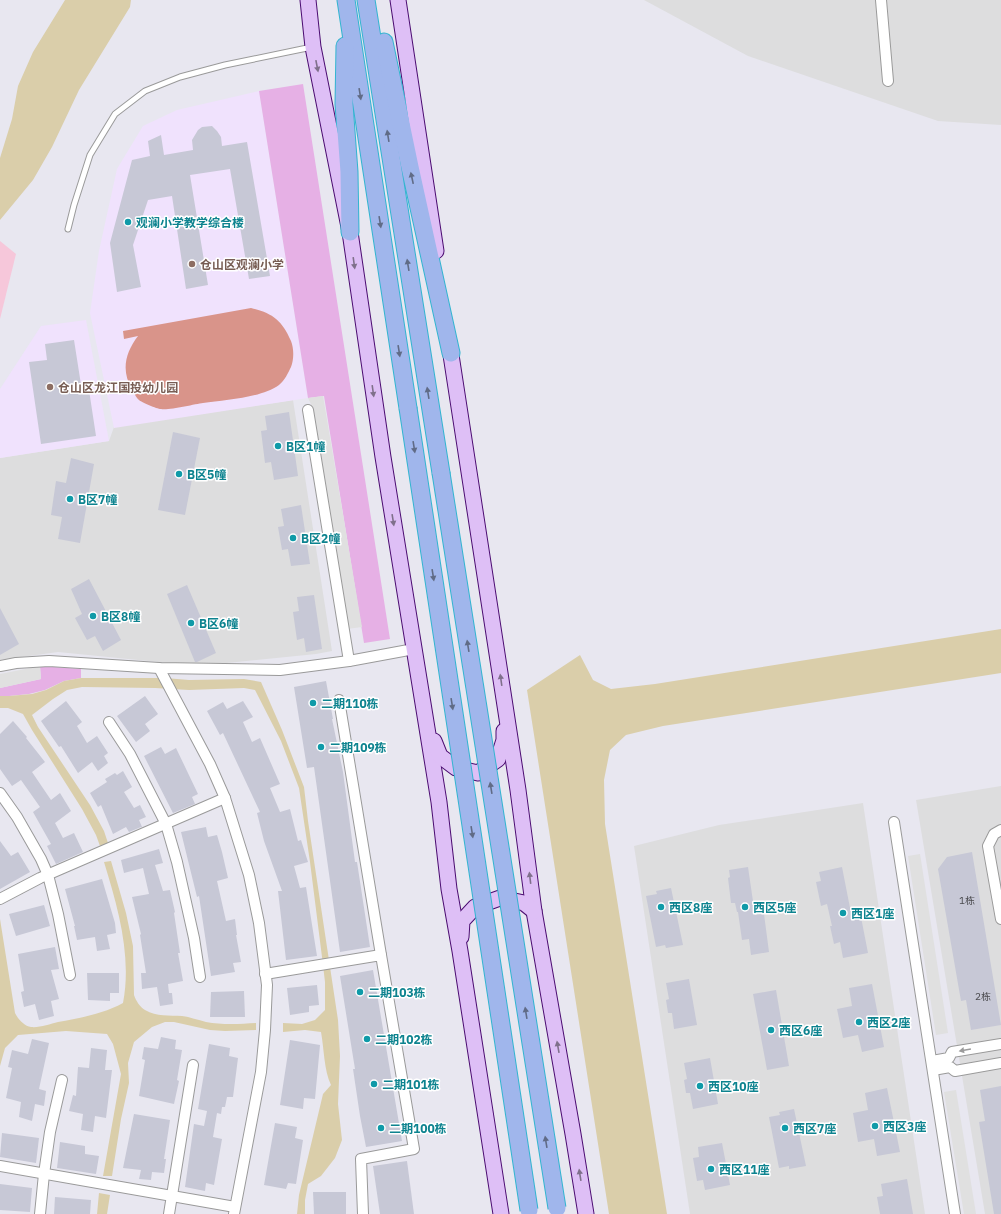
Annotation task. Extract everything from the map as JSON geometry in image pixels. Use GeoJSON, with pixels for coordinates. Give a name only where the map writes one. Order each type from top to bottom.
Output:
{"type":"FeatureCollection","features":[{"type":"Feature","properties":{"kind":"highway"},"geometry":{"type":"LineString","coordinates":[[346,0],[344,104],[349,172],[350,232]]}},
{"type":"Feature","properties":{"kind":"highway"},"geometry":{"type":"LineString","coordinates":[[346,0],[529,1212]]}},
{"type":"Feature","properties":{"kind":"highway"},"geometry":{"type":"LineString","coordinates":[[366,0],[557,1211]]}},
{"type":"Feature","properties":{"kind":"highway"},"geometry":{"type":"LineString","coordinates":[[375,0],[408,160],[451,353]]}},
{"type":"Feature","properties":{"kind":"main road"},"geometry":{"type":"LineString","coordinates":[[308,0],[314,47],[350,232],[382,457],[439,802],[449,889],[501,1214]]}},
{"type":"Feature","properties":{"kind":"main road"},"geometry":{"type":"LineString","coordinates":[[398,0],[518,790],[534,911],[586,1214]]}},
{"type":"Feature","properties":{"kind":"main road"},"geometry":{"type":"LineString","coordinates":[[426,722],[440,756],[456,768],[478,773],[498,760],[504,740],[505,708]]}},
{"type":"Feature","properties":{"kind":"main road"},"geometry":{"type":"LineString","coordinates":[[460,951],[462,921],[475,907],[500,898],[524,903],[534,911]]}},
{"type":"Feature","properties":{"kind":"street"},"geometry":{"type":"LineString","coordinates":[[881,0],[888,81]]}},
{"type":"Feature","properties":{"kind":"street"},"geometry":{"type":"LineString","coordinates":[[308,410],[349,661]]}},
{"type":"Feature","properties":{"kind":"street"},"geometry":{"type":"LineString","coordinates":[[0,666],[49,661],[159,668],[280,670],[349,661],[414,649]]}},
{"type":"Feature","properties":{"kind":"street"},"geometry":{"type":"LineString","coordinates":[[0,1166],[172,1196],[234,1210],[261,1072],[265,1030],[267,985],[259,923],[250,881],[225,798],[210,764],[159,668]]}},
{"type":"Feature","properties":{"kind":"street"},"geometry":{"type":"LineString","coordinates":[[339,700],[414,1149],[361,1159],[363,1214]]}},
{"type":"Feature","properties":{"kind":"street"},"geometry":{"type":"LineString","coordinates":[[109,722],[130,754],[166,824],[177,862],[194,938],[200,977]]}},
{"type":"Feature","properties":{"kind":"street"},"geometry":{"type":"LineString","coordinates":[[0,792],[17,817],[41,859],[48,875],[58,914],[70,976]]}},
{"type":"Feature","properties":{"kind":"street"},"geometry":{"type":"LineString","coordinates":[[0,899],[48,875],[225,798]]}},
{"type":"Feature","properties":{"kind":"street"},"geometry":{"type":"LineString","coordinates":[[894,822],[955,1214]]}},
{"type":"Feature","properties":{"kind":"street"},"geometry":{"type":"LineString","coordinates":[[1001,830],[994,834],[988,846],[1001,919]]}},
{"type":"Feature","properties":{"kind":"street"},"geometry":{"type":"LineString","coordinates":[[265,974],[381,955]]}},
{"type":"Feature","properties":{"kind":"street"},"geometry":{"type":"LineString","coordinates":[[932,1065],[949,1058],[952,1052],[1001,1044]]}},
{"type":"Feature","properties":{"kind":"street"},"geometry":{"type":"LineString","coordinates":[[932,1065],[950,1067],[955,1071],[1001,1063]]}},
{"type":"Feature","properties":{"kind":"street"},"geometry":{"type":"LineString","coordinates":[[169,1214],[193,1065]]}},
{"type":"Feature","properties":{"kind":"street"},"geometry":{"type":"LineString","coordinates":[[40,1214],[50,1132],[62,1080]]}},
{"type":"Feature","properties":{"kind":"lane"},"geometry":{"type":"LineString","coordinates":[[68,230],[90,154],[115,114],[121,109],[146,91],[180,76],[314,47]]}},
{"type":"Feature","properties":{"kind":"shaded area"},"geometry":{"type":"Polygon","coordinates":[[[65,0],[131,0],[130,7],[79,90],[52,147],[33,180],[0,220],[0,158],[12,119],[18,86],[33,52],[65,0]]]}},
{"type":"Feature","properties":{"kind":"shaded area"},"geometry":{"type":"Polygon","coordinates":[[[644,0],[1001,0],[1001,125],[938,121],[748,56],[644,0]]]}},
{"type":"Feature","properties":{"kind":"shaded area"},"geometry":{"type":"Polygon","coordinates":[[[303,84],[390,639],[364,643],[324,396],[308,398],[259,91],[303,84]]]}},
{"type":"Feature","properties":{"kind":"shaded area","name":"仓山区观澜小学"},"geometry":{"type":"Polygon","coordinates":[[[259,91],[308,398],[114,428],[90,313],[99,251],[117,169],[143,126],[177,110],[259,91]]]}},
{"type":"Feature","properties":{"kind":"shaded area"},"geometry":{"type":"Polygon","coordinates":[[[0,241],[16,254],[0,319],[0,241]]]}},
{"type":"Feature","properties":{"kind":"shaded area"},"geometry":{"type":"Polygon","coordinates":[[[251,308],[265,312],[276,318],[288,334],[291,341],[293,351],[292,364],[283,381],[279,385],[253,396],[169,409],[156,408],[137,398],[126,376],[126,362],[127,355],[138,336],[124,339],[123,331],[251,308]]]}},
{"type":"Feature","properties":{"kind":"shaded area","name":"仓山区龙江国投幼儿园"},"geometry":{"type":"Polygon","coordinates":[[[86,320],[109,441],[0,458],[0,389],[41,326],[86,320]]]}},
{"type":"Feature","properties":{"kind":"shaded area"},"geometry":{"type":"Polygon","coordinates":[[[323,396],[362,627],[347,629],[311,404],[308,398],[323,396]]]}},
{"type":"Feature","properties":{"kind":"shaded area"},"geometry":{"type":"Polygon","coordinates":[[[293,400],[332,651],[316,654],[198,666],[58,652],[0,660],[0,458],[109,441],[114,427],[293,400]]]}},
{"type":"Feature","properties":{"kind":"shaded area"},"geometry":{"type":"Polygon","coordinates":[[[1001,629],[1001,673],[663,726],[626,735],[610,750],[604,780],[605,824],[667,1214],[609,1214],[527,690],[580,655],[593,680],[611,689],[655,684],[1001,629]]]}},
{"type":"Feature","properties":{"kind":"shaded area"},"geometry":{"type":"Polygon","coordinates":[[[40,666],[81,669],[81,678],[64,681],[45,690],[29,694],[0,696],[0,688],[41,679],[40,666]]]}},
{"type":"Feature","properties":{"kind":"shaded area"},"geometry":{"type":"Polygon","coordinates":[[[40,666],[41,679],[0,688],[0,674],[40,666]]]}},
{"type":"Feature","properties":{"kind":"shaded area"},"geometry":{"type":"Polygon","coordinates":[[[81,678],[165,678],[189,680],[244,679],[261,682],[282,730],[304,787],[338,1020],[340,1056],[338,1104],[342,1140],[335,1158],[321,1176],[308,1184],[305,1200],[305,1214],[297,1214],[299,1195],[323,1094],[331,1085],[326,1066],[321,1032],[305,1030],[283,1032],[283,1023],[302,1024],[315,1020],[325,1010],[325,982],[299,788],[281,741],[255,690],[244,688],[189,690],[82,687],[67,690],[32,715],[38,727],[90,805],[104,831],[108,843],[100,846],[96,835],[82,809],[23,714],[8,708],[0,708],[0,696],[32,694],[46,690],[64,681],[81,678]]]}},
{"type":"Feature","properties":{"kind":"shaded area"},"geometry":{"type":"Polygon","coordinates":[[[1001,786],[1001,1214],[985,1214],[916,800],[1001,786]]]}},
{"type":"Feature","properties":{"kind":"shaded area"},"geometry":{"type":"Polygon","coordinates":[[[863,803],[925,1214],[690,1214],[634,846],[719,825],[863,803]]]}},
{"type":"Feature","properties":{"kind":"shaded area"},"geometry":{"type":"Polygon","coordinates":[[[920,854],[948,1033],[936,1035],[908,856],[920,854]]]}},
{"type":"Feature","properties":{"kind":"shaded area"},"geometry":{"type":"Polygon","coordinates":[[[111,861],[126,913],[133,946],[134,995],[140,1006],[154,1014],[185,1016],[212,1023],[256,1023],[256,1030],[210,1030],[174,1022],[165,1022],[152,1027],[134,1042],[128,1063],[129,1083],[121,1119],[112,1176],[103,1176],[121,1074],[113,1044],[107,1034],[66,1031],[18,1035],[5,1048],[0,1066],[0,919],[15,1013],[24,1024],[31,1027],[41,1026],[99,1013],[123,1003],[126,968],[125,950],[119,914],[104,862],[111,861]]]}},
{"type":"Feature","properties":{"kind":"shaded area"},"geometry":{"type":"Polygon","coordinates":[[[956,1090],[976,1214],[964,1214],[944,1092],[956,1090]]]}},
{"type":"Feature","properties":{"kind":"shaded area"},"geometry":{"type":"Polygon","coordinates":[[[99,1193],[110,1195],[107,1214],[97,1214],[99,1193]]]}},
{"type":"Feature","properties":{"kind":"building","name":"观澜小学教学综合楼"},"geometry":{"type":"Polygon","coordinates":[[[212,126],[221,137],[222,146],[247,142],[270,276],[249,279],[230,169],[190,175],[208,285],[186,289],[172,196],[148,200],[133,245],[141,287],[117,292],[110,243],[132,160],[150,156],[148,141],[161,135],[164,155],[193,150],[192,140],[198,130],[202,127],[212,126]]]}},
{"type":"Feature","properties":{"kind":"building"},"geometry":{"type":"Polygon","coordinates":[[[74,340],[82,391],[89,390],[96,436],[41,444],[29,362],[47,360],[45,344],[74,340]]]}},
{"type":"Feature","properties":{"kind":"building","name":"B区1幢"},"geometry":{"type":"Polygon","coordinates":[[[289,412],[298,476],[274,480],[271,462],[265,463],[261,431],[267,430],[265,416],[289,412]]]}},
{"type":"Feature","properties":{"kind":"building","name":"B区5幢"},"geometry":{"type":"Polygon","coordinates":[[[173,432],[200,438],[185,515],[158,510],[173,432]]]}},
{"type":"Feature","properties":{"kind":"building","name":"B区7幢"},"geometry":{"type":"Polygon","coordinates":[[[71,458],[94,464],[80,543],[58,539],[62,517],[51,515],[56,481],[66,483],[71,458]]]}},
{"type":"Feature","properties":{"kind":"building","name":"B区2幢"},"geometry":{"type":"Polygon","coordinates":[[[301,505],[310,564],[291,566],[288,549],[282,550],[278,527],[284,526],[281,509],[301,505]]]}},
{"type":"Feature","properties":{"kind":"building","name":"B区8幢"},"geometry":{"type":"Polygon","coordinates":[[[89,579],[121,640],[103,651],[95,636],[87,640],[75,618],[82,614],[71,589],[89,579]]]}},
{"type":"Feature","properties":{"kind":"building","name":"B区6幢"},"geometry":{"type":"Polygon","coordinates":[[[187,585],[216,653],[197,662],[195,662],[167,594],[187,585]]]}},
{"type":"Feature","properties":{"kind":"building"},"geometry":{"type":"Polygon","coordinates":[[[314,595],[322,649],[306,652],[304,638],[297,640],[293,612],[299,611],[297,597],[314,595]]]}},
{"type":"Feature","properties":{"kind":"building"},"geometry":{"type":"Polygon","coordinates":[[[0,608],[19,644],[0,655],[0,608]]]}},
{"type":"Feature","properties":{"kind":"building"},"geometry":{"type":"Polygon","coordinates":[[[326,681],[343,772],[355,862],[357,862],[370,947],[340,952],[314,767],[307,768],[294,687],[326,681]]]}},
{"type":"Feature","properties":{"kind":"building"},"geometry":{"type":"Polygon","coordinates":[[[145,696],[158,714],[145,724],[150,731],[136,742],[117,716],[145,696]]]}},
{"type":"Feature","properties":{"kind":"building"},"geometry":{"type":"Polygon","coordinates":[[[66,701],[82,722],[77,726],[87,743],[97,736],[108,753],[104,756],[108,763],[98,771],[92,762],[78,773],[61,746],[59,747],[41,721],[66,701]]]}},
{"type":"Feature","properties":{"kind":"building"},"geometry":{"type":"Polygon","coordinates":[[[243,701],[253,717],[243,722],[252,742],[260,738],[280,784],[270,788],[280,812],[290,809],[298,841],[301,840],[308,862],[294,866],[300,888],[306,887],[317,956],[286,960],[278,891],[282,891],[264,841],[257,813],[260,812],[223,733],[220,735],[207,711],[223,702],[227,709],[243,701]]]}},
{"type":"Feature","properties":{"kind":"building"},"geometry":{"type":"Polygon","coordinates":[[[13,721],[45,762],[32,772],[51,800],[60,793],[71,811],[55,823],[63,838],[74,833],[83,852],[56,864],[47,846],[51,844],[33,812],[40,807],[21,780],[12,786],[0,769],[0,734],[13,721]]]}},
{"type":"Feature","properties":{"kind":"building"},"geometry":{"type":"Polygon","coordinates":[[[161,747],[165,754],[176,748],[198,794],[192,797],[195,804],[173,813],[144,756],[161,747]]]}},
{"type":"Feature","properties":{"kind":"building"},"geometry":{"type":"Polygon","coordinates":[[[123,771],[132,787],[124,792],[134,808],[140,805],[146,817],[139,820],[142,827],[129,832],[126,827],[113,834],[101,805],[98,807],[90,793],[107,782],[105,779],[115,773],[117,775],[123,771]]]}},
{"type":"Feature","properties":{"kind":"building"},"geometry":{"type":"Polygon","coordinates":[[[206,827],[208,837],[217,835],[222,852],[228,878],[217,881],[226,921],[235,919],[236,935],[241,962],[233,963],[235,972],[211,976],[199,896],[197,897],[181,832],[206,827]]]}},
{"type":"Feature","properties":{"kind":"building"},"geometry":{"type":"Polygon","coordinates":[[[0,841],[11,856],[18,852],[30,872],[0,889],[0,841]]]}},
{"type":"Feature","properties":{"kind":"building"},"geometry":{"type":"Polygon","coordinates":[[[159,849],[163,863],[155,865],[163,891],[170,890],[175,912],[180,953],[178,953],[183,981],[168,984],[169,993],[172,993],[173,1004],[160,1006],[157,987],[142,989],[141,973],[146,973],[141,934],[132,897],[149,894],[143,868],[124,873],[121,860],[159,849]]]}},
{"type":"Feature","properties":{"kind":"building"},"geometry":{"type":"Polygon","coordinates":[[[972,852],[1001,1025],[971,1030],[966,1000],[961,1001],[938,869],[947,857],[972,852]]]}},
{"type":"Feature","properties":{"kind":"building","name":"西区5座"},"geometry":{"type":"Polygon","coordinates":[[[748,867],[755,915],[764,914],[769,952],[751,955],[749,939],[742,940],[738,912],[735,903],[731,903],[728,878],[730,877],[729,870],[748,867]]]}},
{"type":"Feature","properties":{"kind":"building","name":"西区1座"},"geometry":{"type":"Polygon","coordinates":[[[842,867],[851,913],[860,912],[868,953],[843,958],[840,942],[834,944],[827,904],[821,906],[816,882],[821,881],[819,872],[842,867]]]}},
{"type":"Feature","properties":{"kind":"building"},"geometry":{"type":"Polygon","coordinates":[[[102,879],[115,923],[116,933],[107,935],[110,949],[97,951],[95,937],[77,940],[75,926],[65,889],[102,879]]]}},
{"type":"Feature","properties":{"kind":"building","name":"西区8座"},"geometry":{"type":"Polygon","coordinates":[[[671,888],[683,945],[666,948],[665,945],[656,947],[646,896],[657,894],[656,891],[671,888]]]}},
{"type":"Feature","properties":{"kind":"building"},"geometry":{"type":"Polygon","coordinates":[[[44,905],[50,926],[16,936],[9,914],[44,905]]]}},
{"type":"Feature","properties":{"kind":"building"},"geometry":{"type":"Polygon","coordinates":[[[55,947],[59,969],[51,970],[59,999],[51,1001],[54,1016],[39,1020],[35,1004],[24,1007],[21,992],[24,991],[18,954],[55,947]]]}},
{"type":"Feature","properties":{"kind":"building"},"geometry":{"type":"Polygon","coordinates":[[[373,970],[402,1141],[366,1147],[360,1116],[353,1069],[355,1069],[340,976],[373,970]]]}},
{"type":"Feature","properties":{"kind":"building"},"geometry":{"type":"Polygon","coordinates":[[[87,973],[119,973],[119,993],[110,993],[110,1001],[88,1000],[87,973]]]}},
{"type":"Feature","properties":{"kind":"building"},"geometry":{"type":"Polygon","coordinates":[[[689,979],[697,1025],[674,1029],[672,1013],[668,1013],[666,1000],[669,999],[666,983],[689,979]]]}},
{"type":"Feature","properties":{"kind":"building","name":"西区2座"},"geometry":{"type":"Polygon","coordinates":[[[872,984],[884,1047],[862,1052],[858,1035],[843,1038],[837,1009],[852,1006],[849,988],[872,984]]]}},
{"type":"Feature","properties":{"kind":"building"},"geometry":{"type":"Polygon","coordinates":[[[317,985],[319,1005],[309,1006],[309,1012],[290,1015],[287,988],[317,985]]]}},
{"type":"Feature","properties":{"kind":"building","name":"西区6座"},"geometry":{"type":"Polygon","coordinates":[[[776,990],[789,1066],[767,1070],[753,994],[776,990]]]}},
{"type":"Feature","properties":{"kind":"building"},"geometry":{"type":"Polygon","coordinates":[[[244,991],[245,1017],[210,1017],[211,992],[244,991]]]}},
{"type":"Feature","properties":{"kind":"building"},"geometry":{"type":"Polygon","coordinates":[[[161,1037],[176,1040],[175,1049],[182,1050],[177,1080],[179,1081],[174,1104],[139,1096],[145,1060],[142,1059],[144,1047],[158,1049],[161,1037]]]}},
{"type":"Feature","properties":{"kind":"building"},"geometry":{"type":"Polygon","coordinates":[[[32,1039],[49,1043],[39,1089],[46,1091],[44,1106],[35,1104],[32,1121],[19,1117],[21,1102],[6,1098],[12,1068],[8,1067],[12,1050],[28,1054],[32,1039]]]}},
{"type":"Feature","properties":{"kind":"building"},"geometry":{"type":"Polygon","coordinates":[[[290,1040],[320,1045],[315,1099],[304,1098],[303,1109],[280,1105],[290,1040]]]}},
{"type":"Feature","properties":{"kind":"building"},"geometry":{"type":"Polygon","coordinates":[[[209,1044],[230,1048],[229,1056],[238,1058],[233,1097],[227,1097],[225,1107],[222,1107],[221,1114],[217,1113],[213,1137],[222,1139],[214,1185],[206,1183],[205,1191],[185,1187],[194,1124],[204,1126],[207,1111],[198,1109],[209,1044]]]}},
{"type":"Feature","properties":{"kind":"building"},"geometry":{"type":"Polygon","coordinates":[[[91,1048],[107,1050],[105,1070],[112,1070],[106,1118],[95,1116],[93,1132],[81,1130],[83,1114],[69,1111],[73,1095],[76,1096],[78,1067],[89,1068],[91,1048]]]}},
{"type":"Feature","properties":{"kind":"building","name":"西区10座"},"geometry":{"type":"Polygon","coordinates":[[[710,1058],[718,1104],[693,1109],[690,1093],[686,1093],[684,1080],[687,1079],[684,1063],[710,1058]]]}},
{"type":"Feature","properties":{"kind":"building"},"geometry":{"type":"Polygon","coordinates":[[[1001,1086],[1001,1214],[994,1214],[979,1122],[985,1121],[980,1090],[1001,1086]]]}},
{"type":"Feature","properties":{"kind":"building","name":"西区3座"},"geometry":{"type":"Polygon","coordinates":[[[887,1088],[900,1152],[877,1156],[874,1139],[858,1142],[853,1113],[868,1110],[865,1093],[887,1088]]]}},
{"type":"Feature","properties":{"kind":"building","name":"西区7座"},"geometry":{"type":"Polygon","coordinates":[[[794,1109],[806,1166],[789,1169],[789,1166],[779,1168],[769,1117],[780,1115],[779,1112],[794,1109]]]}},
{"type":"Feature","properties":{"kind":"building"},"geometry":{"type":"Polygon","coordinates":[[[134,1114],[170,1120],[164,1159],[166,1159],[164,1173],[152,1172],[151,1180],[139,1179],[141,1170],[123,1168],[134,1114]]]}},
{"type":"Feature","properties":{"kind":"building"},"geometry":{"type":"Polygon","coordinates":[[[275,1123],[297,1127],[295,1138],[303,1140],[296,1184],[288,1183],[286,1189],[264,1185],[275,1123]]]}},
{"type":"Feature","properties":{"kind":"building"},"geometry":{"type":"Polygon","coordinates":[[[2,1133],[39,1138],[36,1163],[0,1157],[2,1133]]]}},
{"type":"Feature","properties":{"kind":"building"},"geometry":{"type":"Polygon","coordinates":[[[60,1142],[85,1146],[85,1154],[99,1156],[96,1174],[57,1168],[60,1142]]]}},
{"type":"Feature","properties":{"kind":"building","name":"西区11座"},"geometry":{"type":"Polygon","coordinates":[[[722,1143],[730,1185],[705,1190],[703,1180],[697,1181],[693,1158],[699,1157],[698,1147],[722,1143]]]}},
{"type":"Feature","properties":{"kind":"building"},"geometry":{"type":"Polygon","coordinates":[[[407,1161],[414,1214],[380,1214],[373,1166],[407,1161]]]}},
{"type":"Feature","properties":{"kind":"building"},"geometry":{"type":"Polygon","coordinates":[[[907,1179],[913,1214],[880,1214],[877,1197],[883,1196],[881,1184],[907,1179]]]}},
{"type":"Feature","properties":{"kind":"building"},"geometry":{"type":"Polygon","coordinates":[[[0,1184],[32,1188],[30,1212],[0,1210],[0,1184]]]}},
{"type":"Feature","properties":{"kind":"building"},"geometry":{"type":"Polygon","coordinates":[[[313,1192],[346,1192],[346,1214],[314,1214],[313,1192]]]}},
{"type":"Feature","properties":{"kind":"building"},"geometry":{"type":"Polygon","coordinates":[[[55,1197],[91,1200],[90,1214],[54,1214],[55,1197]]]}},
{"type":"Feature","properties":{"kind":"place","name":"观澜小学教学综合楼"},"geometry":{"type":"Point","coordinates":[128,222]}},
{"type":"Feature","properties":{"kind":"place","name":"仓山区观澜小学"},"geometry":{"type":"Point","coordinates":[192,264]}},
{"type":"Feature","properties":{"kind":"place","name":"仓山区龙江国投幼儿园"},"geometry":{"type":"Point","coordinates":[50,387]}},
{"type":"Feature","properties":{"kind":"place","name":"B区1幢"},"geometry":{"type":"Point","coordinates":[278,446]}},
{"type":"Feature","properties":{"kind":"place","name":"B区5幢"},"geometry":{"type":"Point","coordinates":[179,474]}},
{"type":"Feature","properties":{"kind":"place","name":"B区7幢"},"geometry":{"type":"Point","coordinates":[70,499]}},
{"type":"Feature","properties":{"kind":"place","name":"B区2幢"},"geometry":{"type":"Point","coordinates":[293,538]}},
{"type":"Feature","properties":{"kind":"place","name":"B区8幢"},"geometry":{"type":"Point","coordinates":[93,616]}},
{"type":"Feature","properties":{"kind":"place","name":"B区6幢"},"geometry":{"type":"Point","coordinates":[191,623]}},
{"type":"Feature","properties":{"kind":"place","name":"二期110栋"},"geometry":{"type":"Point","coordinates":[313,703]}},
{"type":"Feature","properties":{"kind":"place","name":"二期109栋"},"geometry":{"type":"Point","coordinates":[321,747]}},
{"type":"Feature","properties":{"kind":"place","name":"西区8座"},"geometry":{"type":"Point","coordinates":[661,907]}},
{"type":"Feature","properties":{"kind":"place","name":"西区5座"},"geometry":{"type":"Point","coordinates":[745,907]}},
{"type":"Feature","properties":{"kind":"place","name":"西区1座"},"geometry":{"type":"Point","coordinates":[843,913]}},
{"type":"Feature","properties":{"kind":"place","name":"二期103栋"},"geometry":{"type":"Point","coordinates":[360,992]}},
{"type":"Feature","properties":{"kind":"place","name":"西区2座"},"geometry":{"type":"Point","coordinates":[859,1022]}},
{"type":"Feature","properties":{"kind":"place","name":"西区6座"},"geometry":{"type":"Point","coordinates":[771,1030]}},
{"type":"Feature","properties":{"kind":"place","name":"二期102栋"},"geometry":{"type":"Point","coordinates":[367,1039]}},
{"type":"Feature","properties":{"kind":"place","name":"二期101栋"},"geometry":{"type":"Point","coordinates":[374,1084]}},
{"type":"Feature","properties":{"kind":"place","name":"西区10座"},"geometry":{"type":"Point","coordinates":[700,1086]}},
{"type":"Feature","properties":{"kind":"place","name":"西区3座"},"geometry":{"type":"Point","coordinates":[875,1126]}},
{"type":"Feature","properties":{"kind":"place","name":"二期100栋"},"geometry":{"type":"Point","coordinates":[381,1128]}},
{"type":"Feature","properties":{"kind":"place","name":"西区7座"},"geometry":{"type":"Point","coordinates":[785,1128]}},
{"type":"Feature","properties":{"kind":"place","name":"西区11座"},"geometry":{"type":"Point","coordinates":[711,1169]}}]}
